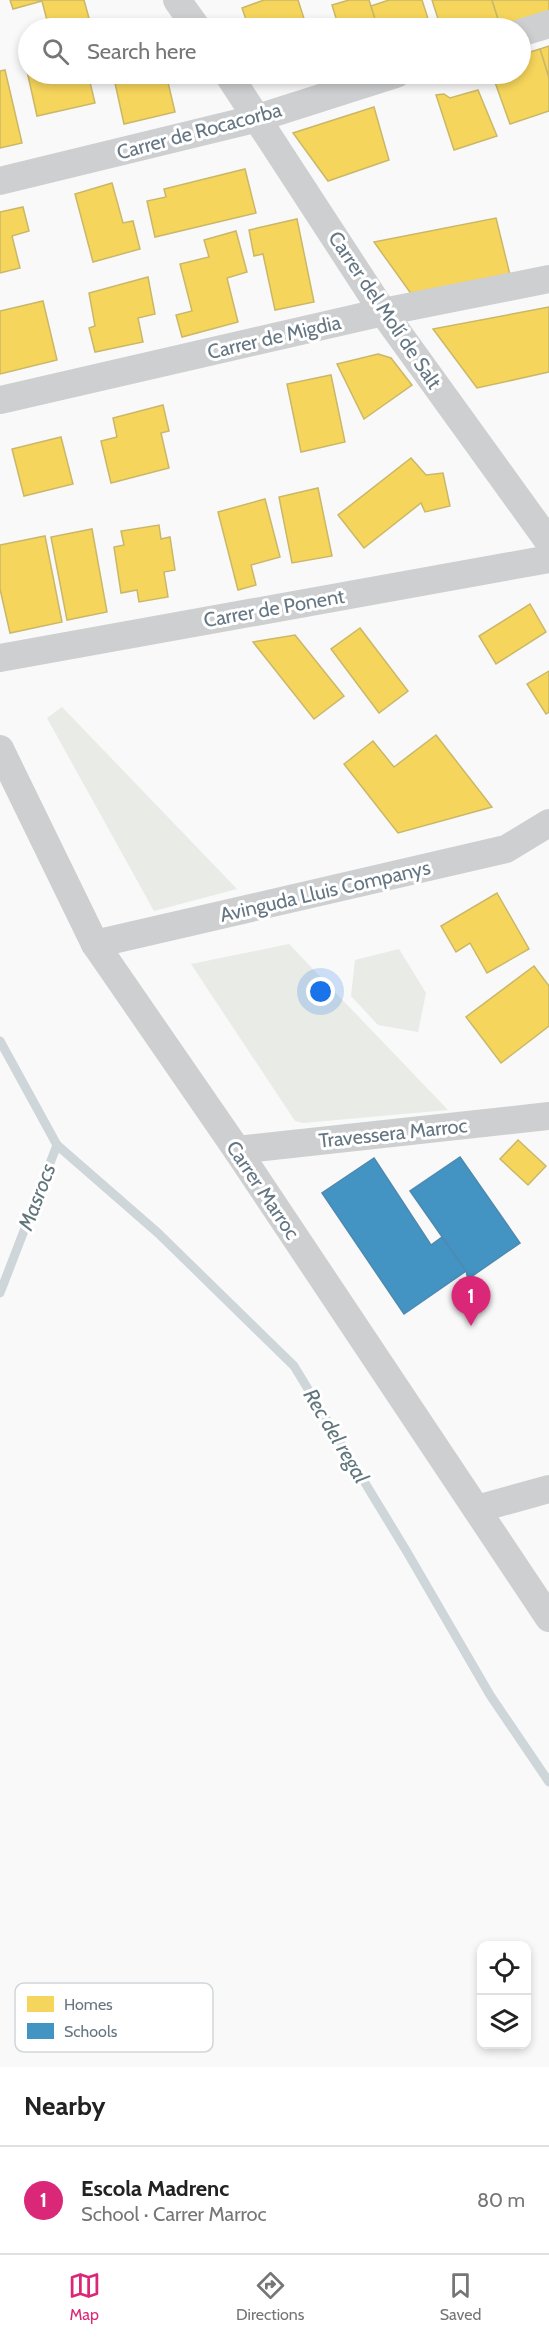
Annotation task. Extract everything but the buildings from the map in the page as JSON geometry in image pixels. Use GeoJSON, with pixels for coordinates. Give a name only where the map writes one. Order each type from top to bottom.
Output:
{"type":"FeatureCollection","features":[{"type":"Feature","properties":{"kind":"street"},"geometry":{"type":"LineString","coordinates":[[177,0],[190,18]]}},
{"type":"Feature","properties":{"kind":"street"},"geometry":{"type":"LineString","coordinates":[[531,30],[549,24]]}},
{"type":"Feature","properties":{"kind":"street","name":"Carrer del Molí de Salt"},"geometry":{"type":"LineString","coordinates":[[235,84],[383,312],[549,542]]}},
{"type":"Feature","properties":{"kind":"street","name":"Carrer de Rocacorba"},"geometry":{"type":"LineString","coordinates":[[0,181],[258,117],[364,84]]}},
{"type":"Feature","properties":{"kind":"street","name":"Carrer de Migdia"},"geometry":{"type":"LineString","coordinates":[[0,400],[383,312],[549,279]]}},
{"type":"Feature","properties":{"kind":"street","name":"Carrer de Ponent"},"geometry":{"type":"LineString","coordinates":[[0,658],[549,559]]}},
{"type":"Feature","properties":{"kind":"street","name":"Carrer Marroc"},"geometry":{"type":"LineString","coordinates":[[0,749],[95,944],[237,1150],[549,1618]]}},
{"type":"Feature","properties":{"kind":"street","name":"Avinguda Lluis Companys"},"geometry":{"type":"LineString","coordinates":[[95,944],[506,849],[549,823]]}},
{"type":"Feature","properties":{"kind":"street","name":"Travessera Marroc"},"geometry":{"type":"LineString","coordinates":[[237,1150],[549,1116]]}},
{"type":"Feature","properties":{"kind":"street"},"geometry":{"type":"LineString","coordinates":[[477,1509],[549,1489]]}},
{"type":"Feature","properties":{"kind":"shaded area"},"geometry":{"type":"Polygon","coordinates":[[[62,707],[237,889],[154,911],[47,718],[62,707]]]}},
{"type":"Feature","properties":{"kind":"shaded area"},"geometry":{"type":"Polygon","coordinates":[[[289,944],[448,1110],[303,1123],[295,1121],[191,964],[289,944]]]}},
{"type":"Feature","properties":{"kind":"shaded area"},"geometry":{"type":"Polygon","coordinates":[[[399,949],[426,993],[418,1032],[378,1025],[351,996],[355,960],[399,949]]]}},
{"type":"Feature","properties":{"kind":"waterway","name":"Masrocs"},"geometry":{"type":"LineString","coordinates":[[0,1041],[57,1145],[0,1293]]}},
{"type":"Feature","properties":{"kind":"waterway","name":"Rec del regal"},"geometry":{"type":"LineString","coordinates":[[57,1145],[158,1233],[294,1366],[407,1552],[490,1695],[549,1782]]}},
{"type":"Feature","properties":{"kind":"place","name":"Escola Madrenc"},"geometry":{"type":"Point","coordinates":[471,1326]}}]}
